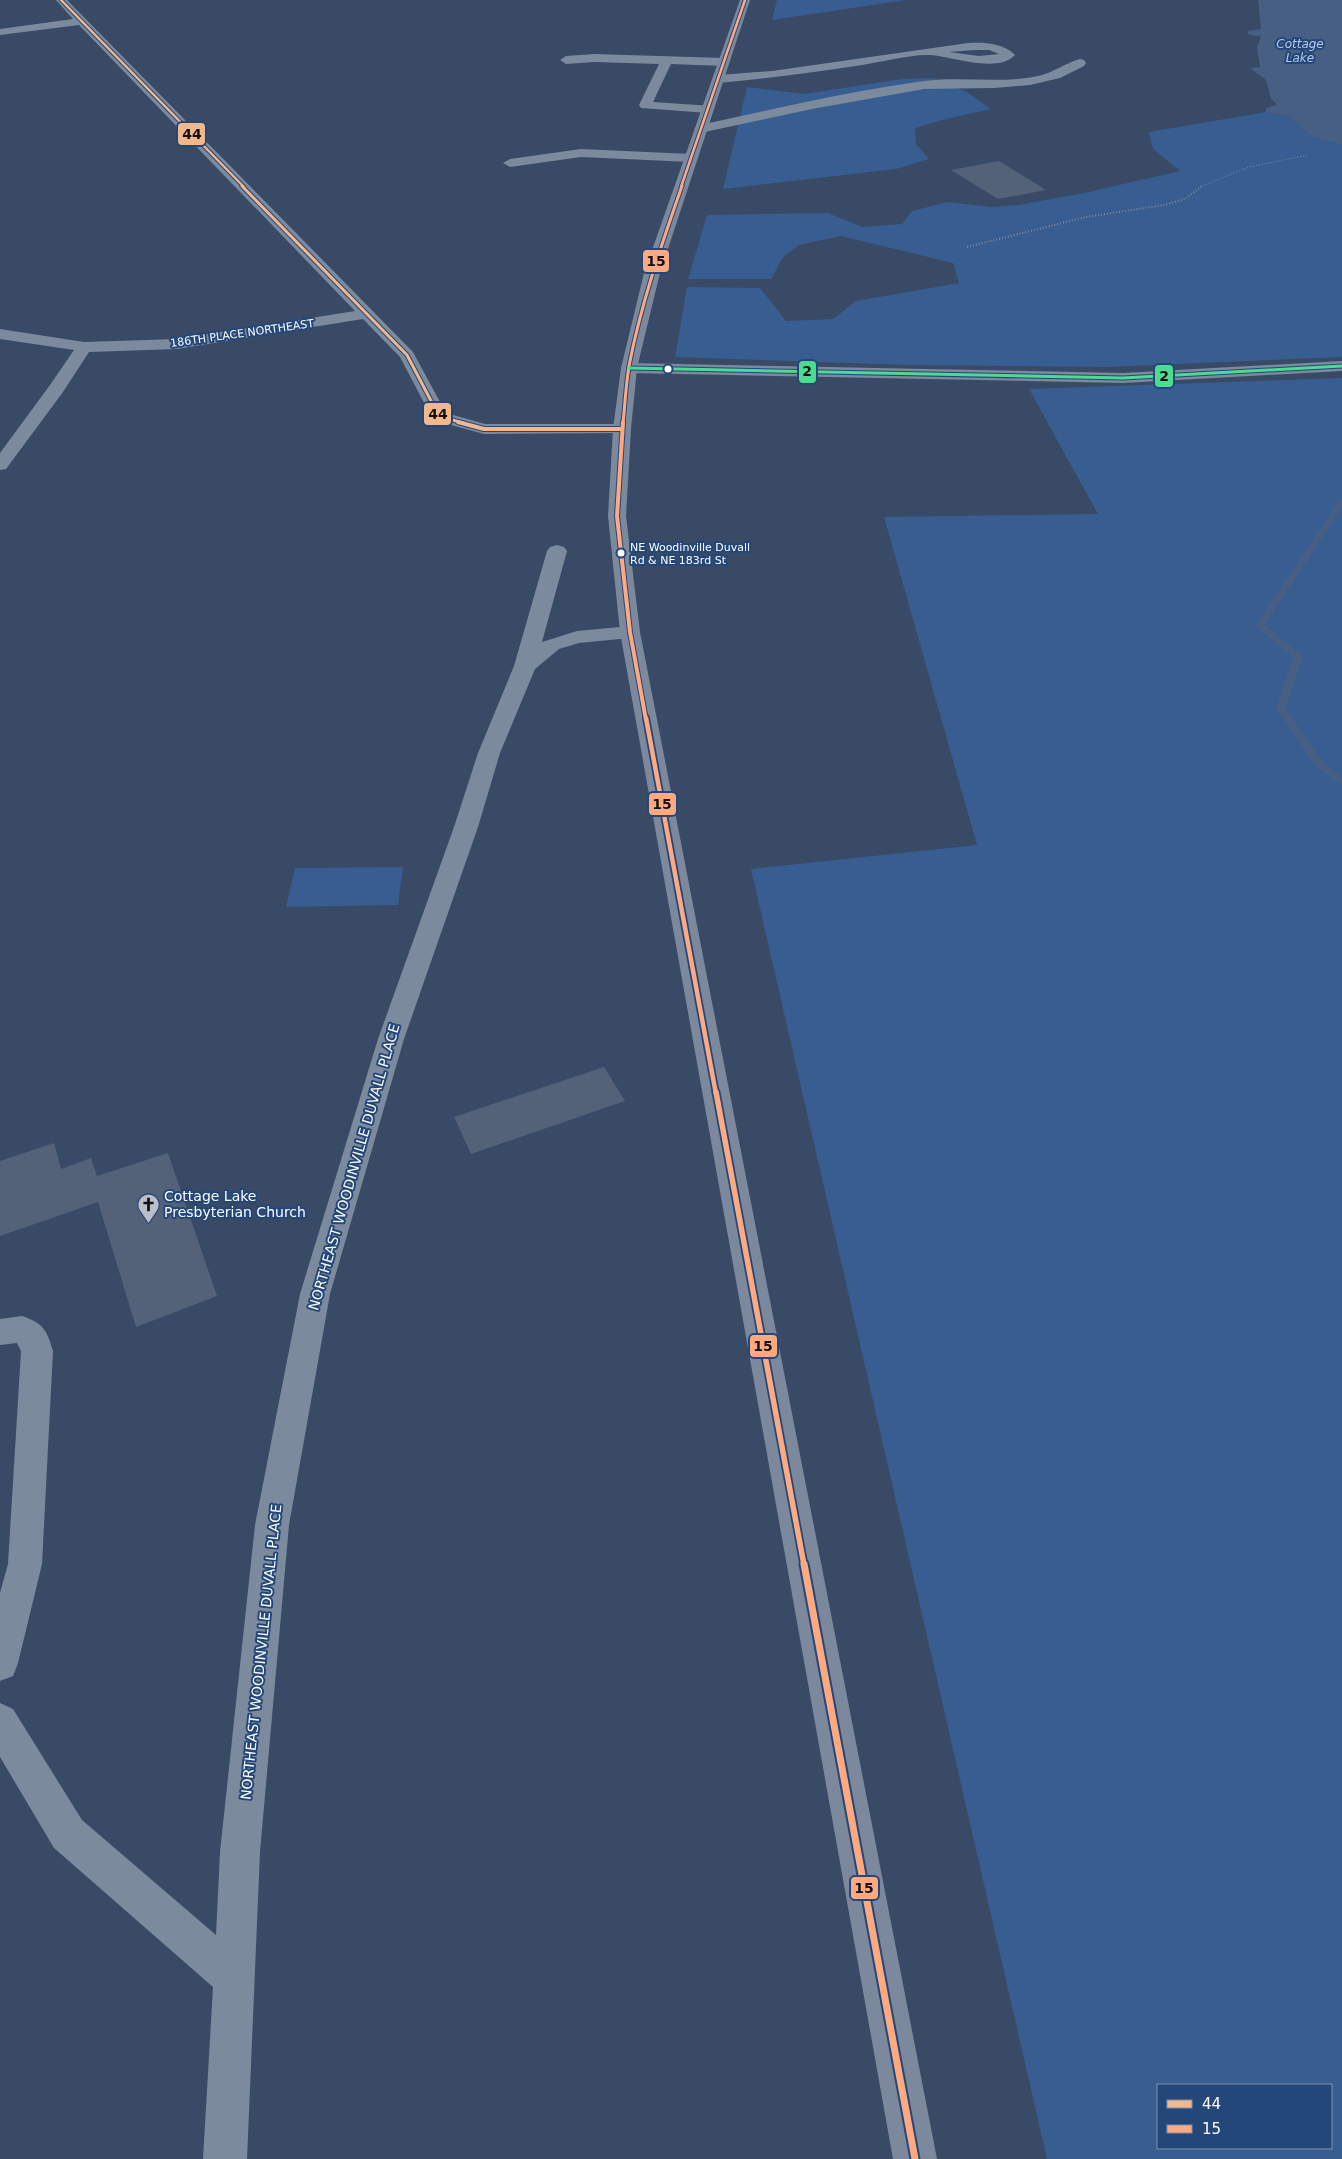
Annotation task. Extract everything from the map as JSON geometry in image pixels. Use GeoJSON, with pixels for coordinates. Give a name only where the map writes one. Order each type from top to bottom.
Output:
{"type":"FeatureCollection","features":[{"type":"Feature","properties":{"kind":"main road"},"geometry":{"type":"LineString","coordinates":[[745,0],[652,273],[640,317],[629,368],[622,429],[617,516],[630,632],[915,2159]]}},
{"type":"Feature","properties":{"kind":"street"},"geometry":{"type":"LineString","coordinates":[[61,0],[407,355],[439,416],[484,428],[622,429]]}},
{"type":"Feature","properties":{"kind":"street"},"geometry":{"type":"LineString","coordinates":[[0,32],[80,21]]}},
{"type":"Feature","properties":{"kind":"street"},"geometry":{"type":"LineString","coordinates":[[566,60],[594,58],[667,60],[721,70],[772,75],[928,51],[978,45],[991,46],[1010,55],[996,60],[976,60],[928,51]]}},
{"type":"Feature","properties":{"kind":"street"},"geometry":{"type":"LineString","coordinates":[[667,60],[645,105],[704,119],[927,85],[956,82],[1005,84],[1054,76],[1070,66],[1080,63]]}},
{"type":"Feature","properties":{"kind":"street"},"geometry":{"type":"LineString","coordinates":[[510,163],[581,153],[691,158]]}},
{"type":"Feature","properties":{"kind":"street","name":"186TH PLACE NORTHEAST"},"geometry":{"type":"LineString","coordinates":[[0,334],[84,347],[177,344],[365,314]]}},
{"type":"Feature","properties":{"kind":"street"},"geometry":{"type":"LineString","coordinates":[[0,465],[57,388],[84,347]]}},
{"type":"Feature","properties":{"kind":"street"},"geometry":{"type":"LineString","coordinates":[[629,368],[1123,378],[1342,366]]}},
{"type":"Feature","properties":{"kind":"street"},"geometry":{"type":"LineString","coordinates":[[525,666],[557,550]]}},
{"type":"Feature","properties":{"kind":"street","name":"NORTHEAST WOODINVILLE DUVALL PLACE"},"geometry":{"type":"LineString","coordinates":[[225,2159],[240,1852],[272,1525],[315,1294],[391,1039],[466,827],[489,753],[525,666],[538,654],[552,646],[577,637],[630,632]]}},
{"type":"Feature","properties":{"kind":"street"},"geometry":{"type":"LineString","coordinates":[[0,1332],[22,1329],[33,1337],[37,1351],[25,1564],[0,1663]]}},
{"type":"Feature","properties":{"kind":"street"},"geometry":{"type":"LineString","coordinates":[[0,1722],[68,1834],[234,1978]]}},
{"type":"Feature","properties":{"kind":"path"},"geometry":{"type":"LineString","coordinates":[[967,247],[1086,217],[1171,203],[1185,199],[1202,186],[1249,167],[1308,154]]}},
{"type":"Feature","properties":{"kind":"shaded area"},"geometry":{"type":"Polygon","coordinates":[[[777,0],[906,0],[772,20],[777,0]]]}},
{"type":"Feature","properties":{"kind":"shaded area"},"geometry":{"type":"Polygon","coordinates":[[[933,78],[967,92],[991,109],[915,128],[916,144],[929,159],[896,169],[723,189],[747,87],[804,94],[902,79],[933,78]]]}},
{"type":"Feature","properties":{"kind":"shaded area"},"geometry":{"type":"Polygon","coordinates":[[[1266,112],[1287,116],[1312,137],[1342,145],[1342,357],[1106,367],[907,365],[675,357],[687,287],[760,288],[786,321],[833,319],[856,301],[959,283],[953,263],[841,236],[799,245],[783,257],[771,279],[688,279],[707,215],[828,213],[862,227],[902,224],[912,211],[948,202],[992,207],[1019,205],[1084,193],[1180,171],[1153,149],[1149,132],[1266,112]]]}},
{"type":"Feature","properties":{"kind":"shaded area"},"geometry":{"type":"Polygon","coordinates":[[[1342,378],[1342,2159],[1047,2159],[751,869],[977,845],[884,517],[1098,514],[1029,389],[1342,378]]]}},
{"type":"Feature","properties":{"kind":"shaded area"},"geometry":{"type":"Polygon","coordinates":[[[403,867],[398,905],[286,907],[295,868],[403,867]]]}},
{"type":"Feature","properties":{"kind":"water","name":"Cottage Lake"},"geometry":{"type":"Polygon","coordinates":[[[1258,0],[1342,0],[1342,145],[1312,137],[1287,116],[1266,112],[1266,108],[1276,105],[1276,103],[1271,99],[1266,80],[1250,68],[1260,67],[1257,48],[1261,36],[1249,35],[1247,31],[1261,29],[1258,0]]]}},
{"type":"Feature","properties":{"kind":"building"},"geometry":{"type":"Polygon","coordinates":[[[999,161],[1046,190],[998,199],[951,170],[999,161]]]}},
{"type":"Feature","properties":{"kind":"building"},"geometry":{"type":"Polygon","coordinates":[[[604,1067],[625,1101],[471,1154],[454,1117],[604,1067]]]}},
{"type":"Feature","properties":{"kind":"building","name":"Cottage Lake Presbyterian Church"},"geometry":{"type":"Polygon","coordinates":[[[54,1143],[61,1169],[91,1158],[97,1176],[168,1153],[217,1296],[136,1327],[98,1202],[0,1236],[0,1161],[54,1143]]]}},
{"type":"Feature","properties":{"kind":"waterway"},"geometry":{"type":"LineString","coordinates":[[1342,502],[1260,626],[1298,656],[1281,709],[1319,764],[1342,782]]}},
{"type":"Feature","properties":{"kind":"transit line","name":"44"},"geometry":{"type":"LineString","coordinates":[[61,0],[407,355],[439,416],[484,429],[622,429]]}},
{"type":"Feature","properties":{"kind":"transit line","name":"15"},"geometry":{"type":"LineString","coordinates":[[745,0],[652,273],[640,317],[629,368],[622,429],[617,516],[630,632],[915,2159]]}},
{"type":"Feature","properties":{"kind":"transit line","name":"2"},"geometry":{"type":"LineString","coordinates":[[629,368],[1123,378],[1342,366]]}},
{"type":"Feature","properties":{"kind":"place","name":"NE Woodinville Duvall Rd & NE 183rd St"},"geometry":{"type":"Point","coordinates":[621,553]}},
{"type":"Feature","properties":{"kind":"place","name":"Cottage Lake Presbyterian Church"},"geometry":{"type":"Point","coordinates":[148,1223]}}]}
